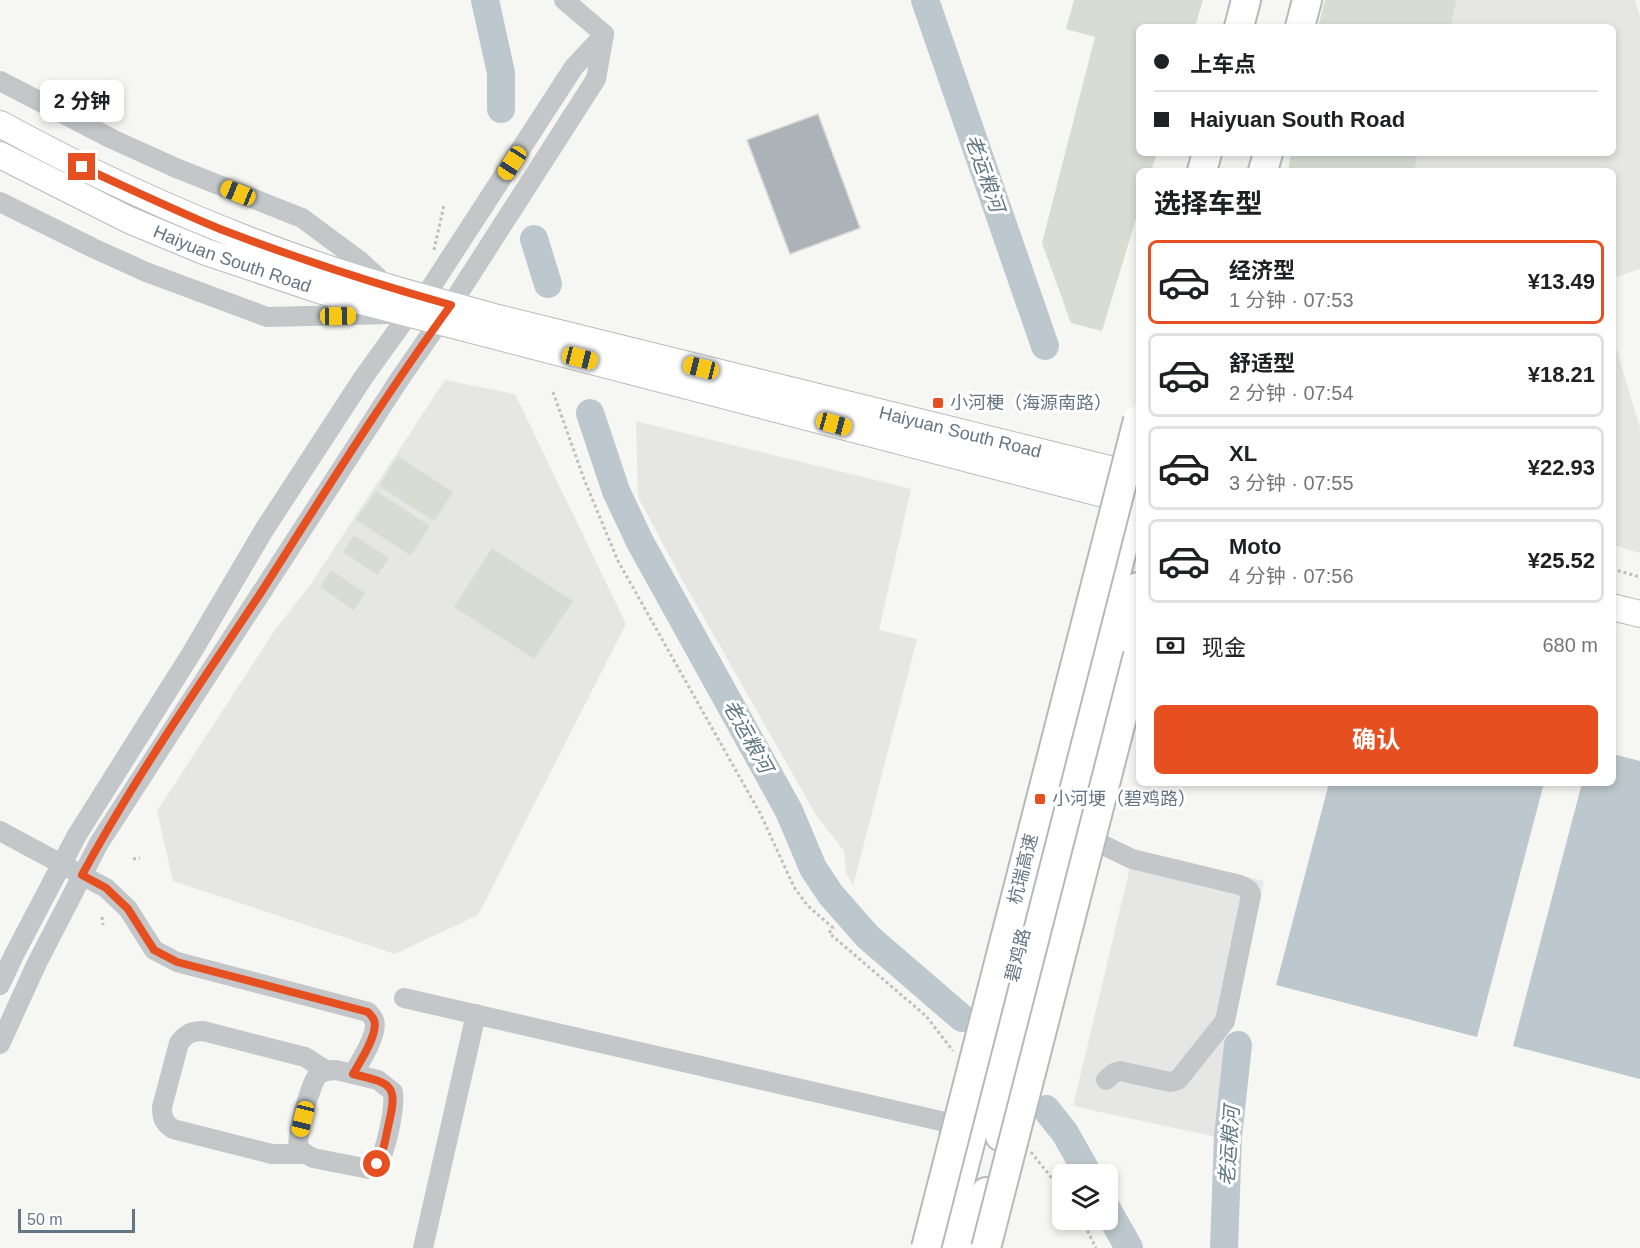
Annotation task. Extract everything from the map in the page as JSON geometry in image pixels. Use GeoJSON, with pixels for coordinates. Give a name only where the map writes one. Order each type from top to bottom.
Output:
{"type":"FeatureCollection","features":[{"type":"Feature","properties":{"kind":"highway"},"geometry":{"type":"LineString","coordinates":[[1240,24],[1246,0]]}},
{"type":"Feature","properties":{"kind":"highway"},"geometry":{"type":"LineString","coordinates":[[1256,24],[1262,0]]}},
{"type":"Feature","properties":{"kind":"highway"},"geometry":{"type":"LineString","coordinates":[[1283,24],[1288,0]]}},
{"type":"Feature","properties":{"kind":"highway"},"geometry":{"type":"LineString","coordinates":[[1301,24],[1307,0]]}},
{"type":"Feature","properties":{"kind":"highway","name":"杭瑞高速"},"geometry":{"type":"LineString","coordinates":[[926,1248],[1136,428]]}},
{"type":"Feature","properties":{"kind":"highway","name":"碧鸡路"},"geometry":{"type":"LineString","coordinates":[[943,1248],[1136,500]]}},
{"type":"Feature","properties":{"kind":"highway","name":"碧鸡路"},"geometry":{"type":"LineString","coordinates":[[971,1248],[1136,595]]}},
{"type":"Feature","properties":{"kind":"highway"},"geometry":{"type":"LineString","coordinates":[[986,1248],[1136,663]]}},
{"type":"Feature","properties":{"kind":"highway"},"geometry":{"type":"LineString","coordinates":[[991,1248],[1018,1123]]}},
{"type":"Feature","properties":{"kind":"main road","name":"Haiyuan South Road"},"geometry":{"type":"LineString","coordinates":[[0,124],[82,167],[218,228],[331,270],[391,289],[416,306]]}},
{"type":"Feature","properties":{"kind":"main road","name":"Haiyuan South Road"},"geometry":{"type":"LineString","coordinates":[[0,155],[99,206],[206,252],[322,291],[445,313],[1136,491]]}},
{"type":"Feature","properties":{"kind":"main road"},"geometry":{"type":"LineString","coordinates":[[1616,608],[1640,614]]}},
{"type":"Feature","properties":{"kind":"main road"},"geometry":{"type":"LineString","coordinates":[[1616,626],[1640,632]]}},
{"type":"Feature","properties":{"kind":"street"},"geometry":{"type":"LineString","coordinates":[[564,0],[604,34]]}},
{"type":"Feature","properties":{"kind":"street"},"geometry":{"type":"LineString","coordinates":[[0,985],[62,863],[191,654],[264,530],[363,378],[416,306],[574,67],[604,34]]}},
{"type":"Feature","properties":{"kind":"street"},"geometry":{"type":"LineString","coordinates":[[0,1044],[37,963],[82,875],[140,778],[596,79],[604,34]]}},
{"type":"Feature","properties":{"kind":"street"},"geometry":{"type":"LineString","coordinates":[[0,81],[112,140],[302,218],[360,261],[391,289]]}},
{"type":"Feature","properties":{"kind":"street"},"geometry":{"type":"LineString","coordinates":[[0,202],[146,272],[267,317],[416,306]]}},
{"type":"Feature","properties":{"kind":"street"},"geometry":{"type":"LineString","coordinates":[[0,831],[106,888],[128,909],[154,950],[177,962],[368,1012],[374,1020],[374,1029],[367,1050],[353,1074]]}},
{"type":"Feature","properties":{"kind":"street"},"geometry":{"type":"LineString","coordinates":[[1075,839],[1105,846],[1131,860],[1240,885],[1249,890],[1251,895],[1225,1021],[1178,1080],[1170,1082],[1120,1071],[1106,1080]]}},
{"type":"Feature","properties":{"kind":"street"},"geometry":{"type":"LineString","coordinates":[[404,998],[973,1129]]}},
{"type":"Feature","properties":{"kind":"street"},"geometry":{"type":"LineString","coordinates":[[423,1248],[476,1014]]}},
{"type":"Feature","properties":{"kind":"street"},"geometry":{"type":"LineString","coordinates":[[305,1154],[272,1154],[173,1129],[166,1124],[162,1116],[162,1107],[179,1043],[193,1031],[203,1030],[305,1057],[327,1071],[378,1080],[393,1092],[394,1101],[382,1156],[377,1164],[369,1169],[313,1158],[299,1147],[298,1137],[312,1083],[318,1075],[327,1071]]}},
{"type":"Feature","properties":{"kind":"path"},"geometry":{"type":"LineString","coordinates":[[553,392],[584,480],[618,561],[761,815],[794,887],[807,905],[832,928],[829,933],[926,1016],[955,1053]]}},
{"type":"Feature","properties":{"kind":"path"},"geometry":{"type":"LineString","coordinates":[[1616,570],[1640,577]]}},
{"type":"Feature","properties":{"kind":"path"},"geometry":{"type":"LineString","coordinates":[[133,859],[140,858]]}},
{"type":"Feature","properties":{"kind":"path"},"geometry":{"type":"LineString","coordinates":[[102,917],[103,925]]}},
{"type":"Feature","properties":{"kind":"path"},"geometry":{"type":"LineString","coordinates":[[1087,1230],[1096,1248]]}},
{"type":"Feature","properties":{"kind":"shaded area"},"geometry":{"type":"Polygon","coordinates":[[[1074,0],[1203,0],[1196,24],[1136,24],[1136,156],[1156,156],[1152,168],[1136,168],[1136,219],[1102,331],[1071,323],[1042,243],[1095,37],[1066,29],[1074,0]]]}},
{"type":"Feature","properties":{"kind":"shaded area"},"geometry":{"type":"Polygon","coordinates":[[[1325,0],[1457,0],[1451,24],[1319,24],[1325,0]]]}},
{"type":"Feature","properties":{"kind":"shaded area"},"geometry":{"type":"Polygon","coordinates":[[[1457,0],[1635,0],[1640,16],[1640,269],[1616,277],[1616,168],[1415,168],[1417,156],[1616,156],[1616,24],[1451,24],[1457,0]]]}},
{"type":"Feature","properties":{"kind":"shaded area"},"geometry":{"type":"Polygon","coordinates":[[[1290,156],[1417,156],[1415,168],[1288,168],[1290,156]]]}},
{"type":"Feature","properties":{"kind":"shaded area"},"geometry":{"type":"Polygon","coordinates":[[[1616,347],[1640,428],[1640,553],[1616,546],[1616,347]]]}},
{"type":"Feature","properties":{"kind":"shaded area"},"geometry":{"type":"Polygon","coordinates":[[[445,380],[515,394],[626,624],[478,915],[395,954],[173,881],[157,811],[275,630],[310,585],[445,380]]]}},
{"type":"Feature","properties":{"kind":"shaded area"},"geometry":{"type":"Polygon","coordinates":[[[636,421],[911,489],[879,630],[917,639],[853,886],[846,873],[844,851],[816,815],[679,574],[638,497],[636,421]]]}},
{"type":"Feature","properties":{"kind":"shaded area"},"geometry":{"type":"Polygon","coordinates":[[[398,456],[453,492],[434,521],[379,486],[398,456]]]}},
{"type":"Feature","properties":{"kind":"shaded area"},"geometry":{"type":"Polygon","coordinates":[[[376,491],[430,526],[411,556],[356,520],[376,491]]]}},
{"type":"Feature","properties":{"kind":"shaded area"},"geometry":{"type":"Polygon","coordinates":[[[354,535],[389,558],[378,575],[343,552],[354,535]]]}},
{"type":"Feature","properties":{"kind":"shaded area"},"geometry":{"type":"Polygon","coordinates":[[[492,548],[573,601],[534,659],[454,607],[492,548]]]}},
{"type":"Feature","properties":{"kind":"shaded area"},"geometry":{"type":"Polygon","coordinates":[[[331,570],[365,593],[354,610],[320,587],[331,570]]]}},
{"type":"Feature","properties":{"kind":"shaded area"},"geometry":{"type":"Polygon","coordinates":[[[1616,755],[1640,761],[1640,1079],[1513,1046],[1581,786],[1616,786],[1616,755]]]}},
{"type":"Feature","properties":{"kind":"shaded area"},"geometry":{"type":"Polygon","coordinates":[[[1328,786],[1543,786],[1477,1037],[1276,985],[1328,786]]]}},
{"type":"Feature","properties":{"kind":"shaded area"},"geometry":{"type":"Polygon","coordinates":[[[1134,851],[1264,881],[1227,1038],[1216,1137],[1073,1106],[1134,851]]]}},
{"type":"Feature","properties":{"kind":"building"},"geometry":{"type":"Polygon","coordinates":[[[818,114],[860,228],[790,254],[747,140],[818,114]]]}},
{"type":"Feature","properties":{"kind":"waterway","name":"老运粮河"},"geometry":{"type":"LineString","coordinates":[[485,0],[501,73],[501,109]]}},
{"type":"Feature","properties":{"kind":"waterway","name":"老运粮河"},"geometry":{"type":"LineString","coordinates":[[925,0],[1045,346]]}},
{"type":"Feature","properties":{"kind":"waterway","name":"老运粮河"},"geometry":{"type":"LineString","coordinates":[[534,239],[548,284]]}},
{"type":"Feature","properties":{"kind":"waterway","name":"老运粮河"},"geometry":{"type":"LineString","coordinates":[[590,413],[616,491],[640,542],[789,811],[813,868],[831,895],[868,937],[962,1018]]}},
{"type":"Feature","properties":{"kind":"waterway","name":"老运粮河"},"geometry":{"type":"LineString","coordinates":[[1224,1248],[1228,1136],[1238,1045]]}},
{"type":"Feature","properties":{"kind":"waterway","name":"老运粮河"},"geometry":{"type":"LineString","coordinates":[[1046,1109],[1065,1133],[1082,1164]]}},
{"type":"Feature","properties":{"kind":"waterway","name":"老运粮河"},"geometry":{"type":"LineString","coordinates":[[1118,1228],[1129,1248]]}},
{"type":"Feature","properties":{"kind":"place","name":"小河梗（海源南路）"},"geometry":{"type":"Point","coordinates":[938,403]}},
{"type":"Feature","properties":{"kind":"place","name":"小河埂（碧鸡路）"},"geometry":{"type":"Point","coordinates":[1040,799]}},
{"type":"Feature","properties":{"kind":"route"},"geometry":{"type":"LineString","coordinates":[[82,167],[218,228],[331,270],[451,305],[399,380],[158,749],[99,843],[82,875],[106,888],[128,909],[154,950],[177,962],[368,1012],[374,1020],[374,1029],[367,1050],[353,1074],[378,1080],[387,1085],[393,1092],[394,1101],[382,1156],[377,1164]]}}]}
